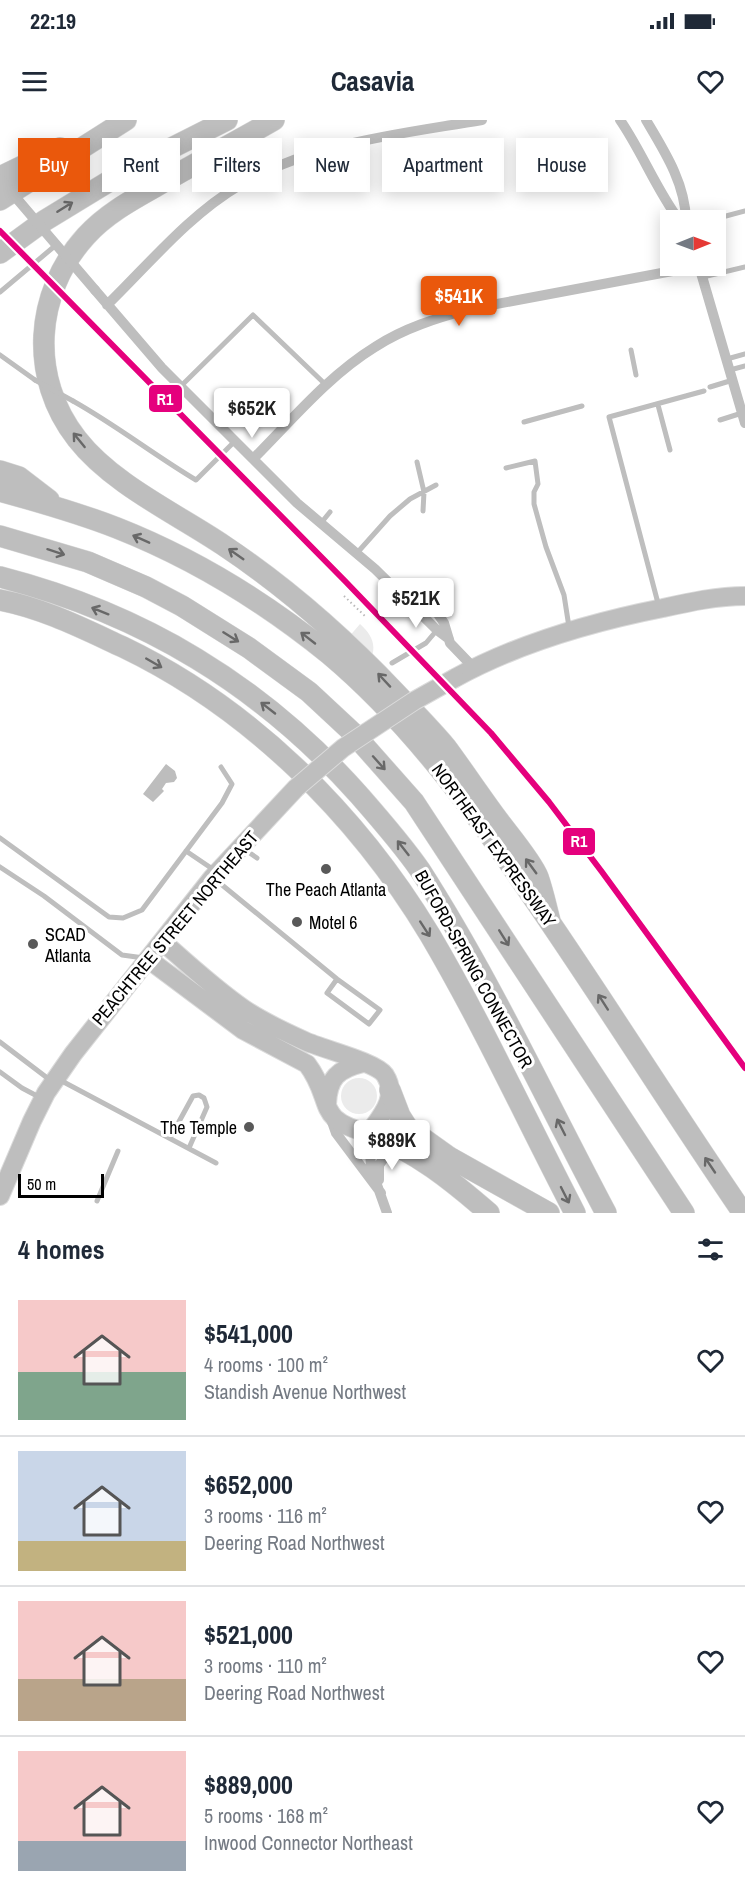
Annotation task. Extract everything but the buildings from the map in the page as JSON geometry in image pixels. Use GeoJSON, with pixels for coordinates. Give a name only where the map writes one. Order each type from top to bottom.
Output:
{"type":"FeatureCollection","features":[{"type":"Feature","properties":{"kind":"highway"},"geometry":{"type":"LineString","coordinates":[[0,178],[120,120]]}},
{"type":"Feature","properties":{"kind":"highway"},"geometry":{"type":"LineString","coordinates":[[0,200],[126,120]]}},
{"type":"Feature","properties":{"kind":"highway"},"geometry":{"type":"LineString","coordinates":[[0,253],[44,220],[126,171],[227,120]]}},
{"type":"Feature","properties":{"kind":"highway"},"geometry":{"type":"LineString","coordinates":[[274,120],[119,208],[86,236],[71,254],[56,279],[48,302],[44,325],[45,370],[51,391],[60,412],[77,439],[95,458],[126,483],[263,573],[369,664],[428,726],[537,874],[550,921]]}},
{"type":"Feature","properties":{"kind":"highway"},"geometry":{"type":"LineString","coordinates":[[0,471],[19,477],[59,508]]}},
{"type":"Feature","properties":{"kind":"highway","name":"NORTHEAST EXPRESSWAY"},"geometry":{"type":"LineString","coordinates":[[0,491],[119,529],[176,554],[220,579],[302,633],[331,656],[373,696],[434,761],[486,828],[743,1213]]}},
{"type":"Feature","properties":{"kind":"highway"},"geometry":{"type":"LineString","coordinates":[[0,536],[88,562],[140,584],[182,606],[309,692],[352,732],[414,802],[684,1213]]}},
{"type":"Feature","properties":{"kind":"highway","name":"BUFORD-SPRING CONNECTOR"},"geometry":{"type":"LineString","coordinates":[[0,578],[35,586],[104,612],[146,630],[194,655],[295,729],[344,778],[377,815],[419,869],[470,954],[606,1213]]}},
{"type":"Feature","properties":{"kind":"highway","name":"BUFORD-SPRING CONNECTOR"},"geometry":{"type":"LineString","coordinates":[[0,600],[24,606],[87,630],[147,659],[194,686],[254,730],[328,800],[394,883],[429,935],[575,1213]]}},
{"type":"Feature","properties":{"kind":"highway"},"geometry":{"type":"LineString","coordinates":[[390,1090],[399,1116],[407,1127],[448,1157],[549,1213]]}},
{"type":"Feature","properties":{"kind":"highway"},"geometry":{"type":"LineString","coordinates":[[369,1132],[431,1165],[489,1213]]}},
{"type":"Feature","properties":{"kind":"main road","name":"PEACHTREE STREET NORTHEAST"},"geometry":{"type":"LineString","coordinates":[[2,1186],[43,1099],[90,1031],[214,875],[296,788],[343,748],[414,701],[474,668],[569,631],[659,608],[707,599],[745,596]]}},
{"type":"Feature","properties":{"kind":"main road"},"geometry":{"type":"LineString","coordinates":[[148,959],[236,1026],[307,1064],[313,1072],[328,1109],[339,1123],[369,1132],[387,1108],[390,1090],[384,1074],[363,1063],[325,1050],[245,1010],[163,942]]}},
{"type":"Feature","properties":{"kind":"main road"},"geometry":{"type":"LineString","coordinates":[[328,1109],[328,1089],[337,1074],[345,1068],[363,1063]]}},
{"type":"Feature","properties":{"kind":"street"},"geometry":{"type":"LineString","coordinates":[[107,305],[206,209],[239,186],[274,167],[327,150],[482,120]]}},
{"type":"Feature","properties":{"kind":"street"},"geometry":{"type":"LineString","coordinates":[[620,120],[672,210]]}},
{"type":"Feature","properties":{"kind":"street"},"geometry":{"type":"LineString","coordinates":[[646,120],[682,188],[685,210]]}},
{"type":"Feature","properties":{"kind":"street"},"geometry":{"type":"LineString","coordinates":[[0,178],[107,305],[180,386],[252,459],[449,639]]}},
{"type":"Feature","properties":{"kind":"street"},"geometry":{"type":"LineString","coordinates":[[252,459],[343,370],[376,346],[412,328],[470,309],[665,276]]}},
{"type":"Feature","properties":{"kind":"street"},"geometry":{"type":"LineString","coordinates":[[702,276],[744,418]]}},
{"type":"Feature","properties":{"kind":"street"},"geometry":{"type":"LineString","coordinates":[[402,594],[416,594],[434,608],[444,623],[450,643],[474,668]]}},
{"type":"Feature","properties":{"kind":"street"},"geometry":{"type":"LineString","coordinates":[[328,1109],[336,1133],[381,1192]]}},
{"type":"Feature","properties":{"kind":"street"},"geometry":{"type":"LineString","coordinates":[[369,1132],[369,1159],[387,1213]]}},
{"type":"Feature","properties":{"kind":"street"},"geometry":{"type":"LineString","coordinates":[[381,1192],[378,1165],[387,1154],[401,1147]]}},
{"type":"Feature","properties":{"kind":"lane"},"geometry":{"type":"LineString","coordinates":[[726,216],[745,211]]}},
{"type":"Feature","properties":{"kind":"lane"},"geometry":{"type":"LineString","coordinates":[[0,292],[56,245]]}},
{"type":"Feature","properties":{"kind":"lane"},"geometry":{"type":"LineString","coordinates":[[726,268],[745,267]]}},
{"type":"Feature","properties":{"kind":"lane"},"geometry":{"type":"LineString","coordinates":[[180,386],[253,315],[326,385]]}},
{"type":"Feature","properties":{"kind":"lane"},"geometry":{"type":"LineString","coordinates":[[631,350],[636,375]]}},
{"type":"Feature","properties":{"kind":"lane"},"geometry":{"type":"LineString","coordinates":[[710,387],[745,354]]}},
{"type":"Feature","properties":{"kind":"lane"},"geometry":{"type":"LineString","coordinates":[[0,355],[35,380],[106,419],[155,455],[196,480],[235,441]]}},
{"type":"Feature","properties":{"kind":"lane"},"geometry":{"type":"LineString","coordinates":[[730,370],[745,366]]}},
{"type":"Feature","properties":{"kind":"lane"},"geometry":{"type":"LineString","coordinates":[[659,608],[609,417],[704,391]]}},
{"type":"Feature","properties":{"kind":"lane"},"geometry":{"type":"LineString","coordinates":[[658,405],[670,450]]}},
{"type":"Feature","properties":{"kind":"lane"},"geometry":{"type":"LineString","coordinates":[[524,422],[582,406]]}},
{"type":"Feature","properties":{"kind":"lane"},"geometry":{"type":"LineString","coordinates":[[720,420],[744,418]]}},
{"type":"Feature","properties":{"kind":"lane"},"geometry":{"type":"LineString","coordinates":[[506,468],[535,461],[538,475],[534,504],[546,547],[564,595],[569,631]]}},
{"type":"Feature","properties":{"kind":"lane"},"geometry":{"type":"LineString","coordinates":[[417,462],[424,492],[423,511]]}},
{"type":"Feature","properties":{"kind":"lane"},"geometry":{"type":"LineString","coordinates":[[357,554],[390,516],[410,499],[436,485]]}},
{"type":"Feature","properties":{"kind":"lane"},"geometry":{"type":"LineString","coordinates":[[321,523],[330,512]]}},
{"type":"Feature","properties":{"kind":"lane"},"geometry":{"type":"LineString","coordinates":[[392,663],[426,643],[437,630]]}},
{"type":"Feature","properties":{"kind":"lane"},"geometry":{"type":"LineString","coordinates":[[0,838],[109,917],[123,918],[142,910],[222,803],[232,784],[221,767]]}},
{"type":"Feature","properties":{"kind":"lane"},"geometry":{"type":"LineString","coordinates":[[240,846],[257,858]]}},
{"type":"Feature","properties":{"kind":"lane"},"geometry":{"type":"LineString","coordinates":[[186,850],[338,979],[380,1010],[369,1024],[327,993],[338,979]]}},
{"type":"Feature","properties":{"kind":"lane"},"geometry":{"type":"LineString","coordinates":[[0,867],[44,896],[122,955],[148,959]]}},
{"type":"Feature","properties":{"kind":"lane"},"geometry":{"type":"LineString","coordinates":[[0,1042],[55,1081],[216,1163]]}},
{"type":"Feature","properties":{"kind":"lane"},"geometry":{"type":"LineString","coordinates":[[0,1072],[22,1088],[43,1099]]}},
{"type":"Feature","properties":{"kind":"lane"},"geometry":{"type":"LineString","coordinates":[[170,1138],[193,1096],[199,1095],[204,1098],[207,1107],[189,1148]]}},
{"type":"Feature","properties":{"kind":"lane"},"geometry":{"type":"LineString","coordinates":[[97,1201],[118,1151]]}},
{"type":"Feature","properties":{"kind":"path"},"geometry":{"type":"LineString","coordinates":[[344,596],[366,617]]}},
{"type":"Feature","properties":{"kind":"shaded area"},"geometry":{"type":"Polygon","coordinates":[[[360,624],[372,640],[371,659],[348,638],[360,624]]]}},
{"type":"Feature","properties":{"kind":"shaded area"},"geometry":{"type":"Polygon","coordinates":[[[166,764],[175,771],[177,778],[174,782],[166,783],[162,789],[164,791],[153,802],[143,794],[166,764]]]}},
{"type":"Feature","properties":{"kind":"shaded area"},"geometry":{"type":"Polygon","coordinates":[[[359,1078],[372,1083],[377,1096],[372,1109],[359,1114],[346,1109],[341,1096],[346,1083],[359,1078]]]}},
{"type":"Feature","properties":{"kind":"transit line","name":"R1"},"geometry":{"type":"LineString","coordinates":[[0,231],[345,581],[491,733],[549,802],[745,1068]]}},
{"type":"Feature","properties":{"kind":"place","name":"The Peach Atlanta"},"geometry":{"type":"Point","coordinates":[326,869]}},
{"type":"Feature","properties":{"kind":"place","name":"Motel 6"},"geometry":{"type":"Point","coordinates":[297,922]}},
{"type":"Feature","properties":{"kind":"place","name":"SCAD Atlanta"},"geometry":{"type":"Point","coordinates":[33,944]}},
{"type":"Feature","properties":{"kind":"place","name":"The Temple"},"geometry":{"type":"Point","coordinates":[249,1127]}}]}
